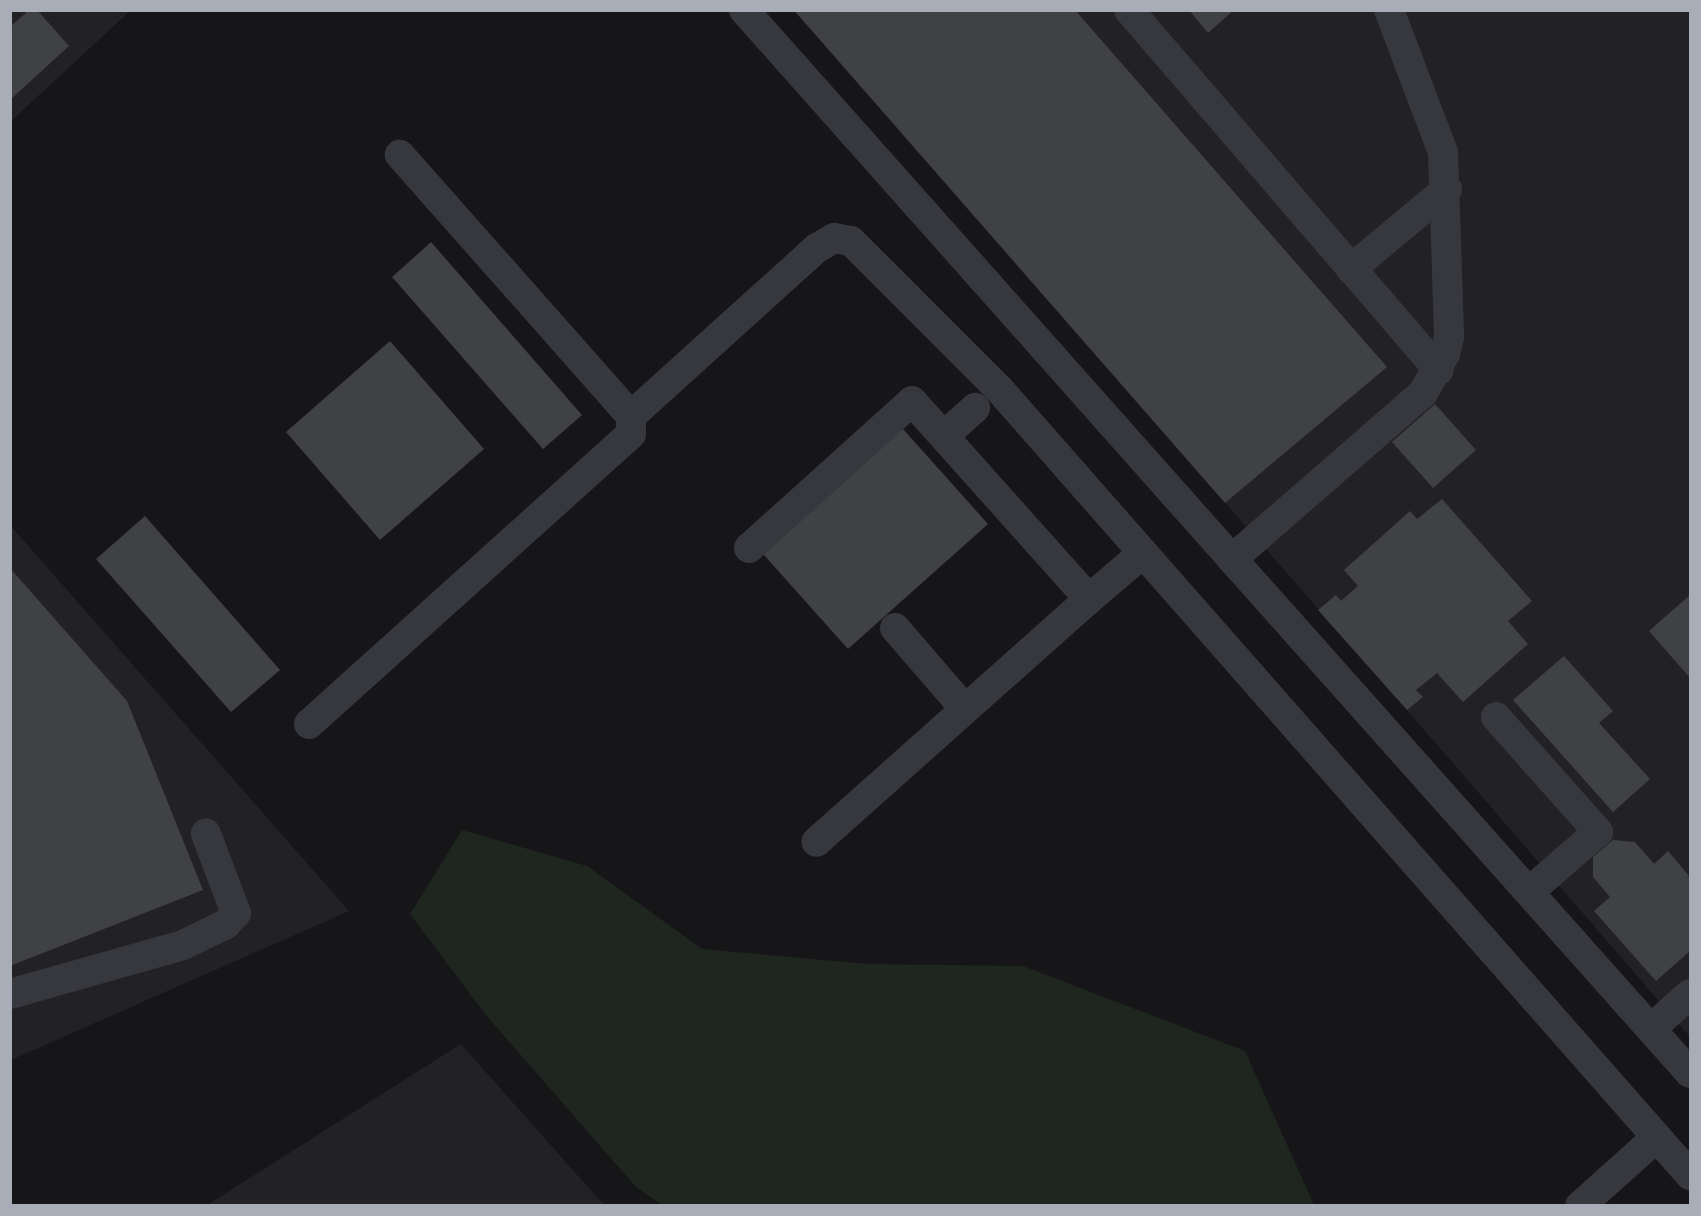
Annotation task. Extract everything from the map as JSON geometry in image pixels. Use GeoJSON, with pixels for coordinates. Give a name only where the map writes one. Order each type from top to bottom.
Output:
{"type":"FeatureCollection","features":[{"type":"Feature","properties":{"kind":"street"},"geometry":{"type":"LineString","coordinates":[[744,10],[1690,1073]]}},
{"type":"Feature","properties":{"kind":"street"},"geometry":{"type":"LineString","coordinates":[[1129,10],[1439,370]]}},
{"type":"Feature","properties":{"kind":"street"},"geometry":{"type":"LineString","coordinates":[[1232,559],[1424,393],[1439,370],[1449,337],[1447,189],[1443,152],[1389,10]]}},
{"type":"Feature","properties":{"kind":"street"},"geometry":{"type":"LineString","coordinates":[[400,155],[632,417]]}},
{"type":"Feature","properties":{"kind":"street"},"geometry":{"type":"LineString","coordinates":[[1351,269],[1447,189]]}},
{"type":"Feature","properties":{"kind":"street"},"geometry":{"type":"LineString","coordinates":[[309,724],[631,434],[632,417],[817,248],[834,238],[851,241],[946,335],[1143,553],[1690,1175]]}},
{"type":"Feature","properties":{"kind":"street"},"geometry":{"type":"LineString","coordinates":[[749,548],[912,401],[1089,599]]}},
{"type":"Feature","properties":{"kind":"street"},"geometry":{"type":"LineString","coordinates":[[944,436],[975,408]]}},
{"type":"Feature","properties":{"kind":"street"},"geometry":{"type":"LineString","coordinates":[[816,842],[1143,553]]}},
{"type":"Feature","properties":{"kind":"street"},"geometry":{"type":"LineString","coordinates":[[895,628],[965,709]]}},
{"type":"Feature","properties":{"kind":"street"},"geometry":{"type":"LineString","coordinates":[[1496,717],[1598,831],[1529,892]]}},
{"type":"Feature","properties":{"kind":"street"},"geometry":{"type":"LineString","coordinates":[[10,994],[183,945],[226,924],[236,913],[206,834]]}},
{"type":"Feature","properties":{"kind":"street"},"geometry":{"type":"LineString","coordinates":[[1651,1029],[1690,994]]}},
{"type":"Feature","properties":{"kind":"street"},"geometry":{"type":"LineString","coordinates":[[1580,1206],[1657,1137]]}},
{"type":"Feature","properties":{"kind":"shaded area"},"geometry":{"type":"Polygon","coordinates":[[[11,11],[130,11],[11,121],[11,11]]]}},
{"type":"Feature","properties":{"kind":"shaded area"},"geometry":{"type":"Polygon","coordinates":[[[794,11],[1690,11],[1690,1037],[1407,710],[794,11]]]}},
{"type":"Feature","properties":{"kind":"shaded area"},"geometry":{"type":"Polygon","coordinates":[[[10,525],[349,911],[11,1060],[10,1060],[10,525]]]}},
{"type":"Feature","properties":{"kind":"shaded area"},"geometry":{"type":"Polygon","coordinates":[[[462,830],[587,866],[702,949],[868,964],[1023,966],[1245,1051],[1314,1205],[662,1205],[636,1187],[485,1014],[410,914],[462,830]]]}},
{"type":"Feature","properties":{"kind":"shaded area"},"geometry":{"type":"Polygon","coordinates":[[[461,1044],[604,1205],[207,1205],[461,1044]]]}},
{"type":"Feature","properties":{"kind":"building"},"geometry":{"type":"Polygon","coordinates":[[[29,10],[37,10],[69,46],[10,100],[10,27],[29,10]]]}},
{"type":"Feature","properties":{"kind":"building"},"geometry":{"type":"Polygon","coordinates":[[[794,10],[1075,10],[1387,367],[1225,503],[794,10]]]}},
{"type":"Feature","properties":{"kind":"building"},"geometry":{"type":"Polygon","coordinates":[[[1189,10],[1234,10],[1208,33],[1189,10]]]}},
{"type":"Feature","properties":{"kind":"building"},"geometry":{"type":"Polygon","coordinates":[[[431,242],[582,415],[543,449],[392,277],[431,242]]]}},
{"type":"Feature","properties":{"kind":"building"},"geometry":{"type":"Polygon","coordinates":[[[390,341],[484,449],[380,540],[286,432],[390,341]]]}},
{"type":"Feature","properties":{"kind":"building"},"geometry":{"type":"Polygon","coordinates":[[[1435,404],[1476,450],[1433,488],[1392,442],[1435,404]]]}},
{"type":"Feature","properties":{"kind":"building"},"geometry":{"type":"Polygon","coordinates":[[[895,420],[988,524],[848,649],[755,545],[895,420]]]}},
{"type":"Feature","properties":{"kind":"building"},"geometry":{"type":"Polygon","coordinates":[[[1442,499],[1532,601],[1508,621],[1528,644],[1463,702],[1437,673],[1416,690],[1423,697],[1407,710],[1318,610],[1336,595],[1341,601],[1358,586],[1344,570],[1410,511],[1417,519],[1442,499]]]}},
{"type":"Feature","properties":{"kind":"building"},"geometry":{"type":"Polygon","coordinates":[[[145,516],[280,670],[231,712],[96,559],[145,516]]]}},
{"type":"Feature","properties":{"kind":"building"},"geometry":{"type":"Polygon","coordinates":[[[10,568],[127,701],[203,890],[10,966],[10,568]]]}},
{"type":"Feature","properties":{"kind":"building"},"geometry":{"type":"Polygon","coordinates":[[[1690,595],[1690,678],[1649,631],[1690,595]]]}},
{"type":"Feature","properties":{"kind":"building"},"geometry":{"type":"Polygon","coordinates":[[[1564,656],[1613,711],[1599,723],[1650,779],[1613,812],[1513,700],[1564,656]]]}},
{"type":"Feature","properties":{"kind":"building"},"geometry":{"type":"Polygon","coordinates":[[[1613,840],[1635,842],[1654,864],[1668,851],[1690,877],[1690,951],[1656,981],[1594,911],[1610,897],[1593,877],[1593,857],[1613,840]]]}}]}
